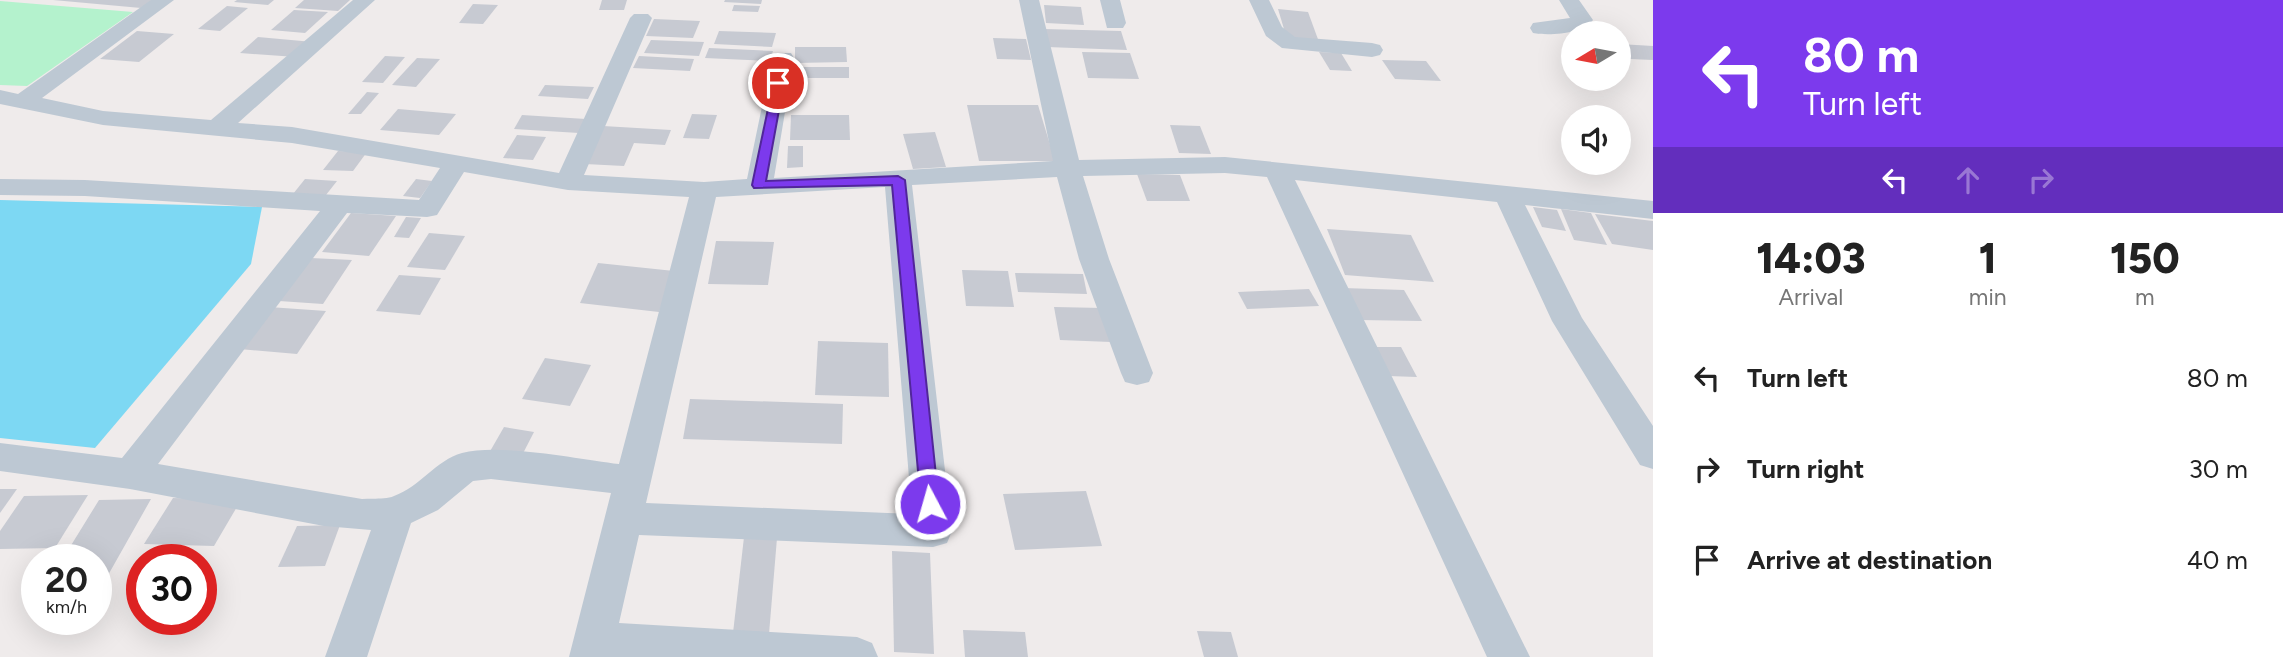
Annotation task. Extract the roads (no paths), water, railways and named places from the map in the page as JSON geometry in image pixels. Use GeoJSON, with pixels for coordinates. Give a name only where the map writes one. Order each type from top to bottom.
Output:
{"type":"FeatureCollection","features":[{"type":"Feature","properties":{"kind":"street"},"geometry":{"type":"LineString","coordinates":[[11,99],[164,0]]}},
{"type":"Feature","properties":{"kind":"street"},"geometry":{"type":"LineString","coordinates":[[217,128],[365,0]]}},
{"type":"Feature","properties":{"kind":"street"},"geometry":{"type":"LineString","coordinates":[[1029,0],[1068,169],[1094,259],[1137,373]]}},
{"type":"Feature","properties":{"kind":"street"},"geometry":{"type":"LineString","coordinates":[[1110,0],[1115,23]]}},
{"type":"Feature","properties":{"kind":"street"},"geometry":{"type":"LineString","coordinates":[[1259,0],[1274,33],[1280,39],[1301,44],[1372,50]]}},
{"type":"Feature","properties":{"kind":"street"},"geometry":{"type":"LineString","coordinates":[[1541,28],[1579,23],[1582,20],[1569,0]]}},
{"type":"Feature","properties":{"kind":"street"},"geometry":{"type":"LineString","coordinates":[[568,181],[641,18]]}},
{"type":"Feature","properties":{"kind":"street"},"geometry":{"type":"LineString","coordinates":[[759,185],[783,58]]}},
{"type":"Feature","properties":{"kind":"street"},"geometry":{"type":"LineString","coordinates":[[11,99],[103,118],[292,135],[568,181],[704,190],[1068,169],[1225,165],[1653,210]]}},
{"type":"Feature","properties":{"kind":"street"},"geometry":{"type":"LineString","coordinates":[[0,187],[85,188],[427,209],[457,162]]}},
{"type":"Feature","properties":{"kind":"street"},"geometry":{"type":"LineString","coordinates":[[1278,170],[1509,657]]}},
{"type":"Feature","properties":{"kind":"street"},"geometry":{"type":"LineString","coordinates":[[625,517],[933,531],[898,180]]}},
{"type":"Feature","properties":{"kind":"street"},"geometry":{"type":"LineString","coordinates":[[704,190],[592,649],[857,657]]}},
{"type":"Feature","properties":{"kind":"street"},"geometry":{"type":"LineString","coordinates":[[1507,195],[1568,321],[1653,455]]}},
{"type":"Feature","properties":{"kind":"street"},"geometry":{"type":"LineString","coordinates":[[130,474],[340,204]]}},
{"type":"Feature","properties":{"kind":"street"},"geometry":{"type":"LineString","coordinates":[[0,457],[130,474],[362,515],[396,513],[425,499],[464,467],[491,464],[634,481]]}},
{"type":"Feature","properties":{"kind":"street"},"geometry":{"type":"LineString","coordinates":[[346,657],[396,513]]}},
{"type":"Feature","properties":{"kind":"water"},"geometry":{"type":"Polygon","coordinates":[[[0,200],[262,207],[251,264],[95,448],[0,438],[0,200]]]}}]}
